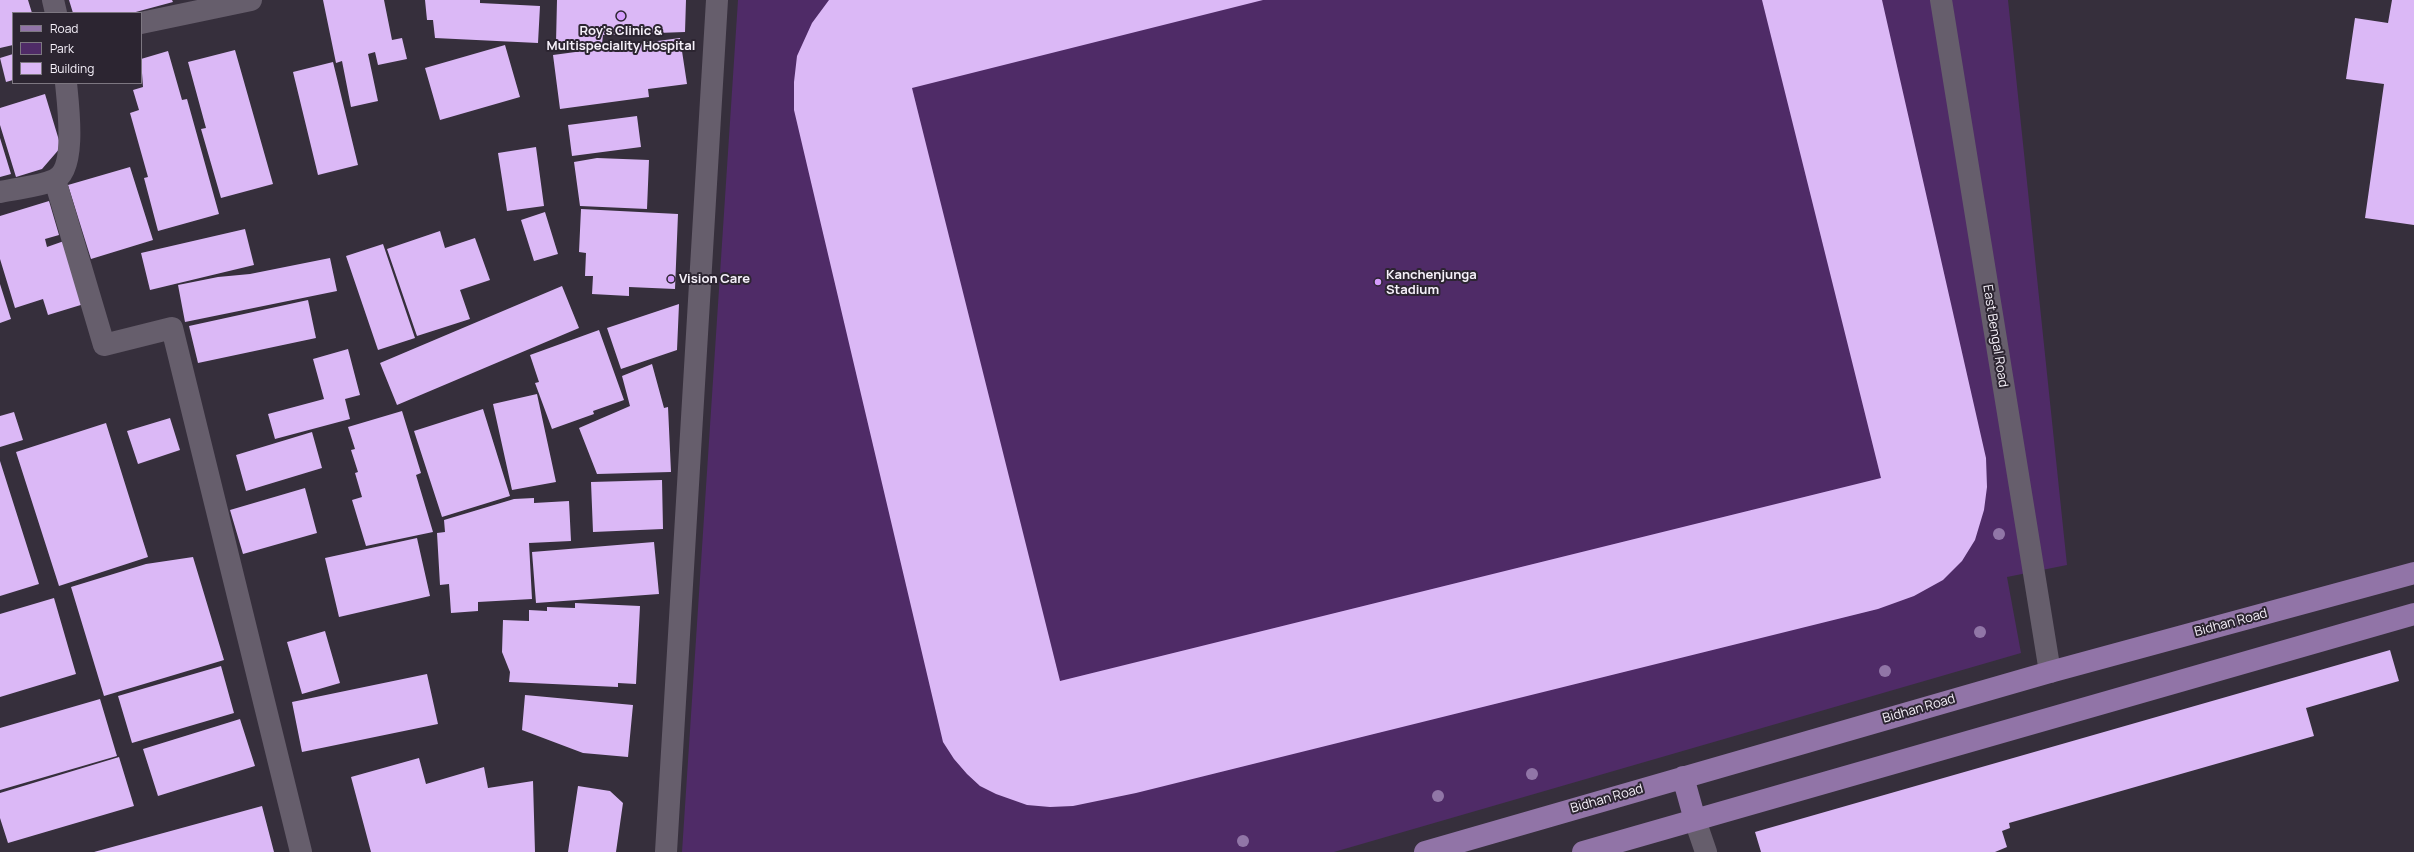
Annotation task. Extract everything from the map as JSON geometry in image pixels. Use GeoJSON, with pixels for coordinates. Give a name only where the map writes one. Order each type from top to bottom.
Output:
{"type":"FeatureCollection","features":[{"type":"Feature","properties":{"kind":"main road","name":"Bidhan Road"},"geometry":{"type":"LineString","coordinates":[[1425,852],[2050,672],[2414,573]]}},
{"type":"Feature","properties":{"kind":"main road"},"geometry":{"type":"LineString","coordinates":[[1582,852],[2414,614]]}},
{"type":"Feature","properties":{"kind":"main road"},"geometry":{"type":"LineString","coordinates":[[1683,777],[1695,820]]}},
{"type":"Feature","properties":{"kind":"street"},"geometry":{"type":"LineString","coordinates":[[53,0],[56,12]]}},
{"type":"Feature","properties":{"kind":"street"},"geometry":{"type":"LineString","coordinates":[[142,23],[185,7],[251,0]]}},
{"type":"Feature","properties":{"kind":"street"},"geometry":{"type":"LineString","coordinates":[[666,852],[717,0]]}},
{"type":"Feature","properties":{"kind":"street","name":"East Bengal Road"},"geometry":{"type":"LineString","coordinates":[[1940,0],[2050,672]]}},
{"type":"Feature","properties":{"kind":"street"},"geometry":{"type":"LineString","coordinates":[[0,192],[55,180],[63,173],[67,164],[69,149],[66,84]]}},
{"type":"Feature","properties":{"kind":"street"},"geometry":{"type":"LineString","coordinates":[[55,180],[104,345],[172,328],[301,852]]}},
{"type":"Feature","properties":{"kind":"street"},"geometry":{"type":"LineString","coordinates":[[1695,820],[1706,852]]}},
{"type":"Feature","properties":{"kind":"green space","name":"Kanchenjunga Stadium"},"geometry":{"type":"Polygon","coordinates":[[[738,0],[2008,0],[2067,565],[2007,577],[2021,653],[1334,852],[682,852],[738,0]]]}},
{"type":"Feature","properties":{"kind":"building"},"geometry":{"type":"Polygon","coordinates":[[[0,0],[28,0],[32,12],[12,12],[12,45],[0,48],[0,0]]]}},
{"type":"Feature","properties":{"kind":"building"},"geometry":{"type":"Polygon","coordinates":[[[69,0],[172,0],[173,2],[136,12],[73,12],[69,0]]]}},
{"type":"Feature","properties":{"kind":"building"},"geometry":{"type":"Polygon","coordinates":[[[323,0],[384,0],[392,40],[402,38],[407,59],[378,65],[375,52],[368,54],[378,101],[351,107],[342,61],[336,63],[323,0]]]}},
{"type":"Feature","properties":{"kind":"building"},"geometry":{"type":"Polygon","coordinates":[[[425,0],[480,0],[480,3],[540,6],[538,43],[435,38],[433,20],[427,20],[425,0]]]}},
{"type":"Feature","properties":{"kind":"building","name":"Roy's Clinic & Multispeciality Hospital"},"geometry":{"type":"Polygon","coordinates":[[[557,0],[686,0],[685,32],[603,35],[602,44],[556,43],[557,0]]]}},
{"type":"Feature","properties":{"kind":"building"},"geometry":{"type":"Polygon","coordinates":[[[829,0],[1263,0],[912,88],[1060,681],[1881,478],[1762,0],[1882,0],[1986,458],[1987,487],[1984,510],[1975,540],[1962,561],[1943,580],[1914,596],[1878,609],[1136,793],[1073,806],[1050,807],[1027,805],[996,794],[980,786],[967,774],[954,759],[943,742],[794,110],[794,82],[797,56],[812,23],[829,0]]]}},
{"type":"Feature","properties":{"kind":"building"},"geometry":{"type":"Polygon","coordinates":[[[2392,0],[2414,0],[2414,225],[2365,218],[2384,84],[2346,79],[2355,18],[2388,23],[2392,0]]]}},
{"type":"Feature","properties":{"kind":"building"},"geometry":{"type":"Polygon","coordinates":[[[680,38],[687,84],[648,89],[649,97],[560,109],[553,55],[680,38]]]}},
{"type":"Feature","properties":{"kind":"building"},"geometry":{"type":"Polygon","coordinates":[[[505,45],[520,97],[440,120],[425,68],[505,45]]]}},
{"type":"Feature","properties":{"kind":"building"},"geometry":{"type":"Polygon","coordinates":[[[235,50],[273,184],[221,198],[201,129],[206,128],[188,62],[235,50]]]}},
{"type":"Feature","properties":{"kind":"building"},"geometry":{"type":"Polygon","coordinates":[[[168,51],[182,100],[187,99],[219,214],[158,231],[144,178],[148,177],[130,113],[139,110],[133,90],[143,87],[142,59],[168,51]]]}},
{"type":"Feature","properties":{"kind":"building"},"geometry":{"type":"Polygon","coordinates":[[[12,54],[12,80],[6,82],[0,58],[12,54]]]}},
{"type":"Feature","properties":{"kind":"building"},"geometry":{"type":"Polygon","coordinates":[[[333,62],[358,165],[318,175],[293,72],[333,62]]]}},
{"type":"Feature","properties":{"kind":"building"},"geometry":{"type":"Polygon","coordinates":[[[45,94],[61,147],[42,169],[16,177],[0,125],[0,108],[45,94]]]}},
{"type":"Feature","properties":{"kind":"building"},"geometry":{"type":"Polygon","coordinates":[[[637,116],[641,147],[572,156],[568,125],[637,116]]]}},
{"type":"Feature","properties":{"kind":"building"},"geometry":{"type":"Polygon","coordinates":[[[0,138],[11,174],[0,177],[0,138]]]}},
{"type":"Feature","properties":{"kind":"building"},"geometry":{"type":"Polygon","coordinates":[[[536,147],[544,206],[507,211],[498,153],[536,147]]]}},
{"type":"Feature","properties":{"kind":"building"},"geometry":{"type":"Polygon","coordinates":[[[597,158],[649,160],[647,209],[580,206],[574,162],[597,158]]]}},
{"type":"Feature","properties":{"kind":"building"},"geometry":{"type":"Polygon","coordinates":[[[130,167],[153,240],[91,259],[68,185],[130,167]]]}},
{"type":"Feature","properties":{"kind":"building"},"geometry":{"type":"Polygon","coordinates":[[[49,201],[59,235],[45,239],[47,247],[64,241],[84,304],[48,315],[43,299],[15,308],[0,259],[0,216],[49,201]]]}},
{"type":"Feature","properties":{"kind":"building"},"geometry":{"type":"Polygon","coordinates":[[[581,209],[678,214],[675,289],[629,287],[629,296],[592,294],[593,276],[585,276],[586,253],[579,252],[581,209]]]}},
{"type":"Feature","properties":{"kind":"building"},"geometry":{"type":"Polygon","coordinates":[[[545,212],[558,254],[534,261],[521,220],[545,212]]]}},
{"type":"Feature","properties":{"kind":"building"},"geometry":{"type":"Polygon","coordinates":[[[245,229],[254,265],[150,290],[141,253],[245,229]]]}},
{"type":"Feature","properties":{"kind":"building"},"geometry":{"type":"Polygon","coordinates":[[[440,231],[445,248],[475,238],[490,280],[460,290],[470,319],[417,336],[387,249],[440,231]]]}},
{"type":"Feature","properties":{"kind":"building"},"geometry":{"type":"Polygon","coordinates":[[[383,244],[415,338],[378,350],[346,256],[383,244]]]}},
{"type":"Feature","properties":{"kind":"building"},"geometry":{"type":"Polygon","coordinates":[[[330,258],[337,291],[185,322],[178,285],[218,277],[250,274],[330,258]]]}},
{"type":"Feature","properties":{"kind":"building"},"geometry":{"type":"Polygon","coordinates":[[[0,284],[11,319],[0,323],[0,284]]]}},
{"type":"Feature","properties":{"kind":"building"},"geometry":{"type":"Polygon","coordinates":[[[562,286],[579,328],[397,405],[380,363],[562,286]]]}},
{"type":"Feature","properties":{"kind":"building"},"geometry":{"type":"Polygon","coordinates":[[[308,300],[316,338],[198,363],[189,326],[308,300]]]}},
{"type":"Feature","properties":{"kind":"building"},"geometry":{"type":"Polygon","coordinates":[[[679,304],[677,350],[621,369],[607,328],[679,304]]]}},
{"type":"Feature","properties":{"kind":"building"},"geometry":{"type":"Polygon","coordinates":[[[599,330],[624,400],[593,411],[594,414],[552,429],[535,383],[539,382],[530,355],[599,330]]]}},
{"type":"Feature","properties":{"kind":"building"},"geometry":{"type":"Polygon","coordinates":[[[348,349],[360,395],[345,399],[350,419],[275,439],[268,414],[324,399],[313,359],[348,349]]]}},
{"type":"Feature","properties":{"kind":"building"},"geometry":{"type":"Polygon","coordinates":[[[652,364],[664,408],[668,407],[671,472],[597,474],[579,428],[630,406],[622,376],[652,364]]]}},
{"type":"Feature","properties":{"kind":"building"},"geometry":{"type":"Polygon","coordinates":[[[537,394],[556,482],[512,490],[493,404],[537,394]]]}},
{"type":"Feature","properties":{"kind":"building"},"geometry":{"type":"Polygon","coordinates":[[[483,409],[510,496],[442,517],[414,431],[483,409]]]}},
{"type":"Feature","properties":{"kind":"building"},"geometry":{"type":"Polygon","coordinates":[[[402,411],[421,473],[416,475],[433,532],[366,546],[352,500],[362,497],[355,473],[358,472],[351,450],[355,449],[348,427],[402,411]]]}},
{"type":"Feature","properties":{"kind":"building"},"geometry":{"type":"Polygon","coordinates":[[[14,412],[23,440],[0,447],[0,416],[14,412]]]}},
{"type":"Feature","properties":{"kind":"building"},"geometry":{"type":"Polygon","coordinates":[[[170,418],[180,450],[138,464],[127,431],[170,418]]]}},
{"type":"Feature","properties":{"kind":"building"},"geometry":{"type":"Polygon","coordinates":[[[106,423],[148,557],[59,586],[16,452],[106,423]]]}},
{"type":"Feature","properties":{"kind":"building"},"geometry":{"type":"Polygon","coordinates":[[[312,432],[322,468],[246,491],[236,455],[312,432]]]}},
{"type":"Feature","properties":{"kind":"building"},"geometry":{"type":"Polygon","coordinates":[[[0,461],[39,584],[0,596],[0,461]]]}},
{"type":"Feature","properties":{"kind":"building"},"geometry":{"type":"Polygon","coordinates":[[[662,480],[663,529],[593,532],[591,482],[662,480]]]}},
{"type":"Feature","properties":{"kind":"building"},"geometry":{"type":"Polygon","coordinates":[[[305,488],[317,533],[243,554],[230,510],[305,488]]]}},
{"type":"Feature","properties":{"kind":"building"},"geometry":{"type":"Polygon","coordinates":[[[534,498],[534,503],[569,501],[571,541],[529,543],[532,599],[478,602],[478,611],[451,613],[449,584],[440,585],[437,533],[445,532],[444,520],[514,499],[534,498]]]}},
{"type":"Feature","properties":{"kind":"building"},"geometry":{"type":"Polygon","coordinates":[[[417,538],[430,596],[339,617],[325,558],[417,538]]]}},
{"type":"Feature","properties":{"kind":"building"},"geometry":{"type":"Polygon","coordinates":[[[654,542],[659,594],[536,603],[532,552],[654,542]]]}},
{"type":"Feature","properties":{"kind":"building"},"geometry":{"type":"Polygon","coordinates":[[[193,557],[224,660],[104,696],[71,587],[146,564],[193,557]]]}},
{"type":"Feature","properties":{"kind":"building"},"geometry":{"type":"Polygon","coordinates":[[[54,598],[76,674],[0,697],[0,614],[54,598]]]}},
{"type":"Feature","properties":{"kind":"building"},"geometry":{"type":"Polygon","coordinates":[[[575,603],[640,606],[636,684],[618,683],[618,687],[509,682],[510,672],[502,652],[503,620],[529,621],[529,610],[547,611],[547,607],[575,608],[575,603]]]}},
{"type":"Feature","properties":{"kind":"building"},"geometry":{"type":"Polygon","coordinates":[[[325,631],[340,683],[302,694],[287,642],[325,631]]]}},
{"type":"Feature","properties":{"kind":"building"},"geometry":{"type":"Polygon","coordinates":[[[2390,650],[2399,681],[2306,708],[2314,736],[2009,823],[2010,828],[2002,831],[2007,847],[1995,852],[1761,852],[1755,832],[2390,650]]]}},
{"type":"Feature","properties":{"kind":"building"},"geometry":{"type":"Polygon","coordinates":[[[221,666],[234,713],[132,743],[118,696],[221,666]]]}},
{"type":"Feature","properties":{"kind":"building"},"geometry":{"type":"Polygon","coordinates":[[[427,674],[438,724],[302,752],[292,702],[427,674]]]}},
{"type":"Feature","properties":{"kind":"building"},"geometry":{"type":"Polygon","coordinates":[[[525,695],[633,705],[628,757],[583,753],[522,730],[525,695]]]}},
{"type":"Feature","properties":{"kind":"building"},"geometry":{"type":"Polygon","coordinates":[[[100,699],[117,756],[0,790],[0,728],[100,699]]]}},
{"type":"Feature","properties":{"kind":"building"},"geometry":{"type":"Polygon","coordinates":[[[240,719],[255,766],[158,796],[143,749],[240,719]]]}},
{"type":"Feature","properties":{"kind":"building"},"geometry":{"type":"Polygon","coordinates":[[[119,757],[134,806],[8,843],[0,818],[0,793],[119,757]]]}},
{"type":"Feature","properties":{"kind":"building"},"geometry":{"type":"Polygon","coordinates":[[[419,758],[426,784],[484,767],[488,788],[533,781],[535,852],[371,852],[351,777],[419,758]]]}},
{"type":"Feature","properties":{"kind":"building"},"geometry":{"type":"Polygon","coordinates":[[[578,786],[610,791],[623,803],[616,852],[568,852],[578,786]]]}},
{"type":"Feature","properties":{"kind":"building"},"geometry":{"type":"Polygon","coordinates":[[[262,806],[274,852],[94,852],[262,806]]]}},
{"type":"Feature","properties":{"kind":"place","name":"Roy's Clinic & Multispeciality Hospital"},"geometry":{"type":"Point","coordinates":[621,16]}},
{"type":"Feature","properties":{"kind":"place","name":"Vision Care"},"geometry":{"type":"Point","coordinates":[671,279]}},
{"type":"Feature","properties":{"kind":"place","name":"Kanchenjunga Stadium"},"geometry":{"type":"Point","coordinates":[1378,282]}}]}
